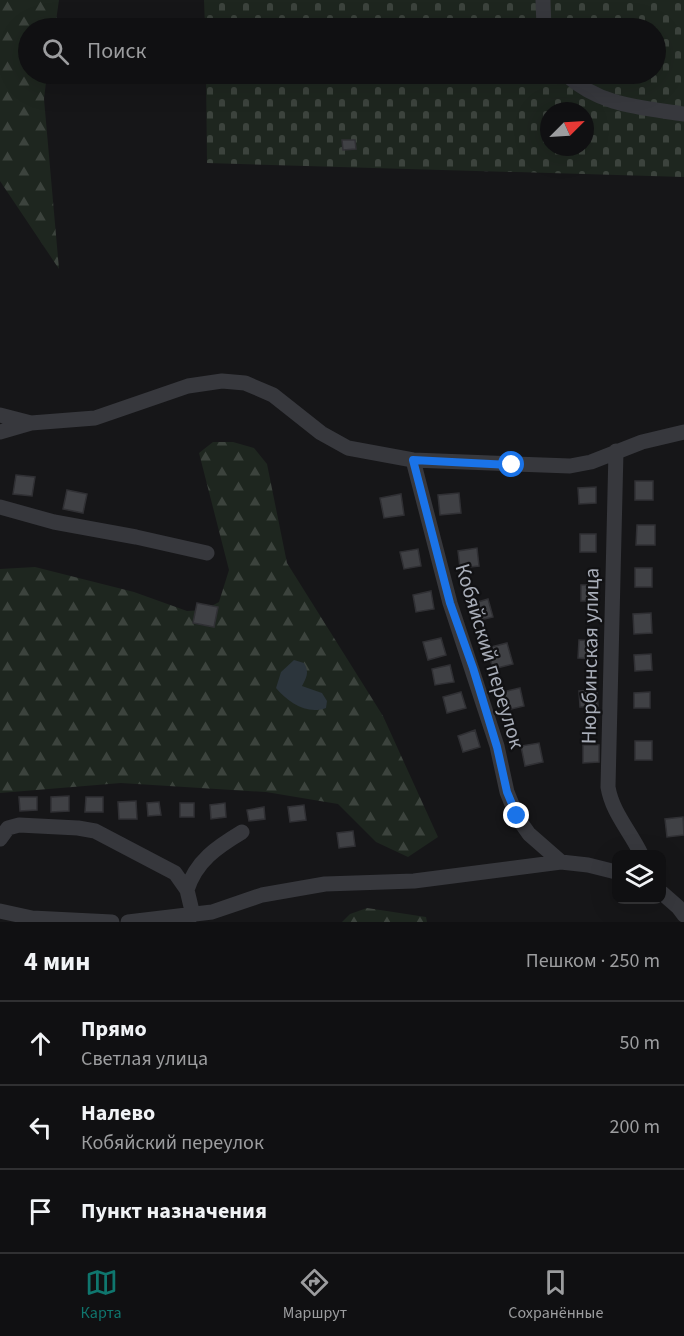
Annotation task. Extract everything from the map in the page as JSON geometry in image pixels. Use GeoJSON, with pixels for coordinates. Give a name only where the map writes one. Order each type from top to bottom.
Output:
{"type":"FeatureCollection","features":[{"type":"Feature","properties":{"kind":"street"},"geometry":{"type":"LineString","coordinates":[[543,0],[544,18]]}},
{"type":"Feature","properties":{"kind":"street"},"geometry":{"type":"LineString","coordinates":[[577,84],[605,99],[632,108],[684,114]]}},
{"type":"Feature","properties":{"kind":"street"},"geometry":{"type":"LineString","coordinates":[[0,432],[31,423],[94,418],[188,386],[222,381],[245,383],[273,395],[321,433],[348,448],[413,460],[570,466],[591,462],[642,442],[684,432]]}},
{"type":"Feature","properties":{"kind":"street"},"geometry":{"type":"LineString","coordinates":[[0,415],[31,423]]}},
{"type":"Feature","properties":{"kind":"street","name":"Нюрбинская улица"},"geometry":{"type":"LineString","coordinates":[[616,451],[608,787],[610,800],[633,837],[638,850]]}},
{"type":"Feature","properties":{"kind":"street","name":"Кобяйский переулок"},"geometry":{"type":"LineString","coordinates":[[413,460],[450,603],[497,747],[507,792],[517,816],[529,834],[561,862]]}},
{"type":"Feature","properties":{"kind":"street"},"geometry":{"type":"LineString","coordinates":[[0,507],[54,522],[207,553]]}},
{"type":"Feature","properties":{"kind":"street"},"geometry":{"type":"LineString","coordinates":[[0,839],[8,828],[19,825],[95,831],[175,873],[187,890],[193,915]]}},
{"type":"Feature","properties":{"kind":"street"},"geometry":{"type":"LineString","coordinates":[[187,890],[196,869],[206,858],[221,844],[242,832]]}},
{"type":"Feature","properties":{"kind":"street"},"geometry":{"type":"LineString","coordinates":[[128,922],[193,915],[213,917],[262,895],[314,885],[414,881],[561,862],[612,871]]}},
{"type":"Feature","properties":{"kind":"street"},"geometry":{"type":"LineString","coordinates":[[666,896],[684,915]]}},
{"type":"Feature","properties":{"kind":"street"},"geometry":{"type":"LineString","coordinates":[[0,911],[32,918],[112,922]]}},
{"type":"Feature","properties":{"kind":"green space"},"geometry":{"type":"Polygon","coordinates":[[[0,0],[59,0],[56,18],[18,18],[18,84],[46,84],[44,99],[59,269],[0,181],[0,0]]]}},
{"type":"Feature","properties":{"kind":"green space"},"geometry":{"type":"Polygon","coordinates":[[[204,0],[684,0],[684,177],[207,163],[206,84],[666,84],[666,18],[205,18],[204,0]]]}},
{"type":"Feature","properties":{"kind":"green space"},"geometry":{"type":"Polygon","coordinates":[[[213,442],[233,442],[254,448],[267,464],[287,563],[383,716],[438,837],[408,857],[376,842],[338,804],[266,792],[121,783],[0,793],[0,569],[35,567],[134,592],[187,611],[204,610],[219,602],[229,570],[199,453],[213,442]]]}},
{"type":"Feature","properties":{"kind":"green space"},"geometry":{"type":"Polygon","coordinates":[[[367,908],[426,917],[427,922],[342,922],[350,914],[367,908]]]}},
{"type":"Feature","properties":{"kind":"shaded area"},"geometry":{"type":"Polygon","coordinates":[[[294,660],[304,663],[307,670],[302,686],[322,693],[327,701],[326,708],[305,709],[276,688],[281,672],[294,660]]]}},
{"type":"Feature","properties":{"kind":"building"},"geometry":{"type":"Polygon","coordinates":[[[342,140],[355,140],[356,149],[343,150],[342,140]]]}},
{"type":"Feature","properties":{"kind":"building"},"geometry":{"type":"Polygon","coordinates":[[[16,475],[35,477],[32,496],[13,494],[16,475]]]}},
{"type":"Feature","properties":{"kind":"building"},"geometry":{"type":"Polygon","coordinates":[[[635,481],[653,481],[653,500],[635,500],[635,481]]]}},
{"type":"Feature","properties":{"kind":"building"},"geometry":{"type":"Polygon","coordinates":[[[596,487],[596,503],[579,504],[578,488],[596,487]]]}},
{"type":"Feature","properties":{"kind":"building"},"geometry":{"type":"Polygon","coordinates":[[[67,490],[87,494],[83,513],[63,509],[67,490]]]}},
{"type":"Feature","properties":{"kind":"building"},"geometry":{"type":"Polygon","coordinates":[[[459,493],[461,513],[440,515],[438,495],[459,493]]]}},
{"type":"Feature","properties":{"kind":"building"},"geometry":{"type":"Polygon","coordinates":[[[401,494],[404,515],[384,518],[380,498],[401,494]]]}},
{"type":"Feature","properties":{"kind":"building"},"geometry":{"type":"Polygon","coordinates":[[[637,525],[655,525],[655,545],[636,545],[637,525]]]}},
{"type":"Feature","properties":{"kind":"building"},"geometry":{"type":"Polygon","coordinates":[[[580,534],[596,534],[596,552],[580,552],[580,534]]]}},
{"type":"Feature","properties":{"kind":"building"},"geometry":{"type":"Polygon","coordinates":[[[477,548],[479,566],[460,568],[458,551],[477,548]]]}},
{"type":"Feature","properties":{"kind":"building"},"geometry":{"type":"Polygon","coordinates":[[[418,549],[421,566],[404,569],[400,552],[418,549]]]}},
{"type":"Feature","properties":{"kind":"building"},"geometry":{"type":"Polygon","coordinates":[[[635,568],[652,568],[652,587],[635,587],[635,568]]]}},
{"type":"Feature","properties":{"kind":"building"},"geometry":{"type":"Polygon","coordinates":[[[581,585],[596,585],[596,601],[581,601],[581,585]]]}},
{"type":"Feature","properties":{"kind":"building"},"geometry":{"type":"Polygon","coordinates":[[[431,591],[434,609],[416,612],[413,595],[431,591]]]}},
{"type":"Feature","properties":{"kind":"building"},"geometry":{"type":"Polygon","coordinates":[[[488,599],[493,617],[475,621],[471,604],[488,599]]]}},
{"type":"Feature","properties":{"kind":"building"},"geometry":{"type":"Polygon","coordinates":[[[197,603],[218,607],[214,627],[193,623],[197,603]]]}},
{"type":"Feature","properties":{"kind":"building"},"geometry":{"type":"Polygon","coordinates":[[[651,613],[652,633],[634,634],[633,614],[651,613]]]}},
{"type":"Feature","properties":{"kind":"building"},"geometry":{"type":"Polygon","coordinates":[[[441,638],[446,655],[428,660],[423,642],[441,638]]]}},
{"type":"Feature","properties":{"kind":"building"},"geometry":{"type":"Polygon","coordinates":[[[579,640],[596,641],[595,659],[578,658],[579,640]]]}},
{"type":"Feature","properties":{"kind":"building"},"geometry":{"type":"Polygon","coordinates":[[[507,643],[513,664],[493,669],[487,648],[507,643]]]}},
{"type":"Feature","properties":{"kind":"building"},"geometry":{"type":"Polygon","coordinates":[[[651,654],[652,670],[635,671],[634,655],[651,654]]]}},
{"type":"Feature","properties":{"kind":"building"},"geometry":{"type":"Polygon","coordinates":[[[450,665],[454,682],[435,685],[432,669],[450,665]]]}},
{"type":"Feature","properties":{"kind":"building"},"geometry":{"type":"Polygon","coordinates":[[[520,688],[524,706],[507,710],[503,692],[520,688]]]}},
{"type":"Feature","properties":{"kind":"building"},"geometry":{"type":"Polygon","coordinates":[[[597,690],[598,706],[580,707],[579,691],[597,690]]]}},
{"type":"Feature","properties":{"kind":"building"},"geometry":{"type":"Polygon","coordinates":[[[461,692],[466,708],[447,713],[443,697],[461,692]]]}},
{"type":"Feature","properties":{"kind":"building"},"geometry":{"type":"Polygon","coordinates":[[[650,692],[650,708],[634,708],[634,693],[650,692]]]}},
{"type":"Feature","properties":{"kind":"building"},"geometry":{"type":"Polygon","coordinates":[[[475,730],[480,747],[463,752],[458,736],[475,730]]]}},
{"type":"Feature","properties":{"kind":"building"},"geometry":{"type":"Polygon","coordinates":[[[635,741],[652,741],[652,760],[635,760],[635,741]]]}},
{"type":"Feature","properties":{"kind":"building"},"geometry":{"type":"Polygon","coordinates":[[[539,743],[543,762],[525,766],[521,746],[539,743]]]}},
{"type":"Feature","properties":{"kind":"building"},"geometry":{"type":"Polygon","coordinates":[[[583,745],[599,745],[599,762],[583,763],[583,745]]]}},
{"type":"Feature","properties":{"kind":"building"},"geometry":{"type":"Polygon","coordinates":[[[69,796],[69,811],[51,812],[51,797],[69,796]]]}},
{"type":"Feature","properties":{"kind":"building"},"geometry":{"type":"Polygon","coordinates":[[[19,797],[37,797],[37,810],[20,811],[19,797]]]}},
{"type":"Feature","properties":{"kind":"building"},"geometry":{"type":"Polygon","coordinates":[[[86,797],[103,797],[103,812],[85,812],[86,797]]]}},
{"type":"Feature","properties":{"kind":"building"},"geometry":{"type":"Polygon","coordinates":[[[136,801],[137,819],[119,819],[118,802],[136,801]]]}},
{"type":"Feature","properties":{"kind":"building"},"geometry":{"type":"Polygon","coordinates":[[[159,802],[161,815],[148,816],[147,803],[159,802]]]}},
{"type":"Feature","properties":{"kind":"building"},"geometry":{"type":"Polygon","coordinates":[[[180,803],[194,803],[194,817],[180,817],[180,803]]]}},
{"type":"Feature","properties":{"kind":"building"},"geometry":{"type":"Polygon","coordinates":[[[225,803],[226,817],[211,819],[210,805],[225,803]]]}},
{"type":"Feature","properties":{"kind":"building"},"geometry":{"type":"Polygon","coordinates":[[[304,805],[306,820],[290,822],[288,807],[304,805]]]}},
{"type":"Feature","properties":{"kind":"building"},"geometry":{"type":"Polygon","coordinates":[[[264,807],[265,819],[249,821],[247,810],[264,807]]]}},
{"type":"Feature","properties":{"kind":"building"},"geometry":{"type":"Polygon","coordinates":[[[683,817],[684,835],[667,837],[665,819],[683,817]]]}},
{"type":"Feature","properties":{"kind":"building"},"geometry":{"type":"Polygon","coordinates":[[[353,831],[355,846],[339,848],[337,833],[353,831]]]}},
{"type":"Feature","properties":{"kind":"route"},"geometry":{"type":"LineString","coordinates":[[512,465],[413,460],[450,603],[473,668],[497,747],[507,792],[517,816]]}}]}
